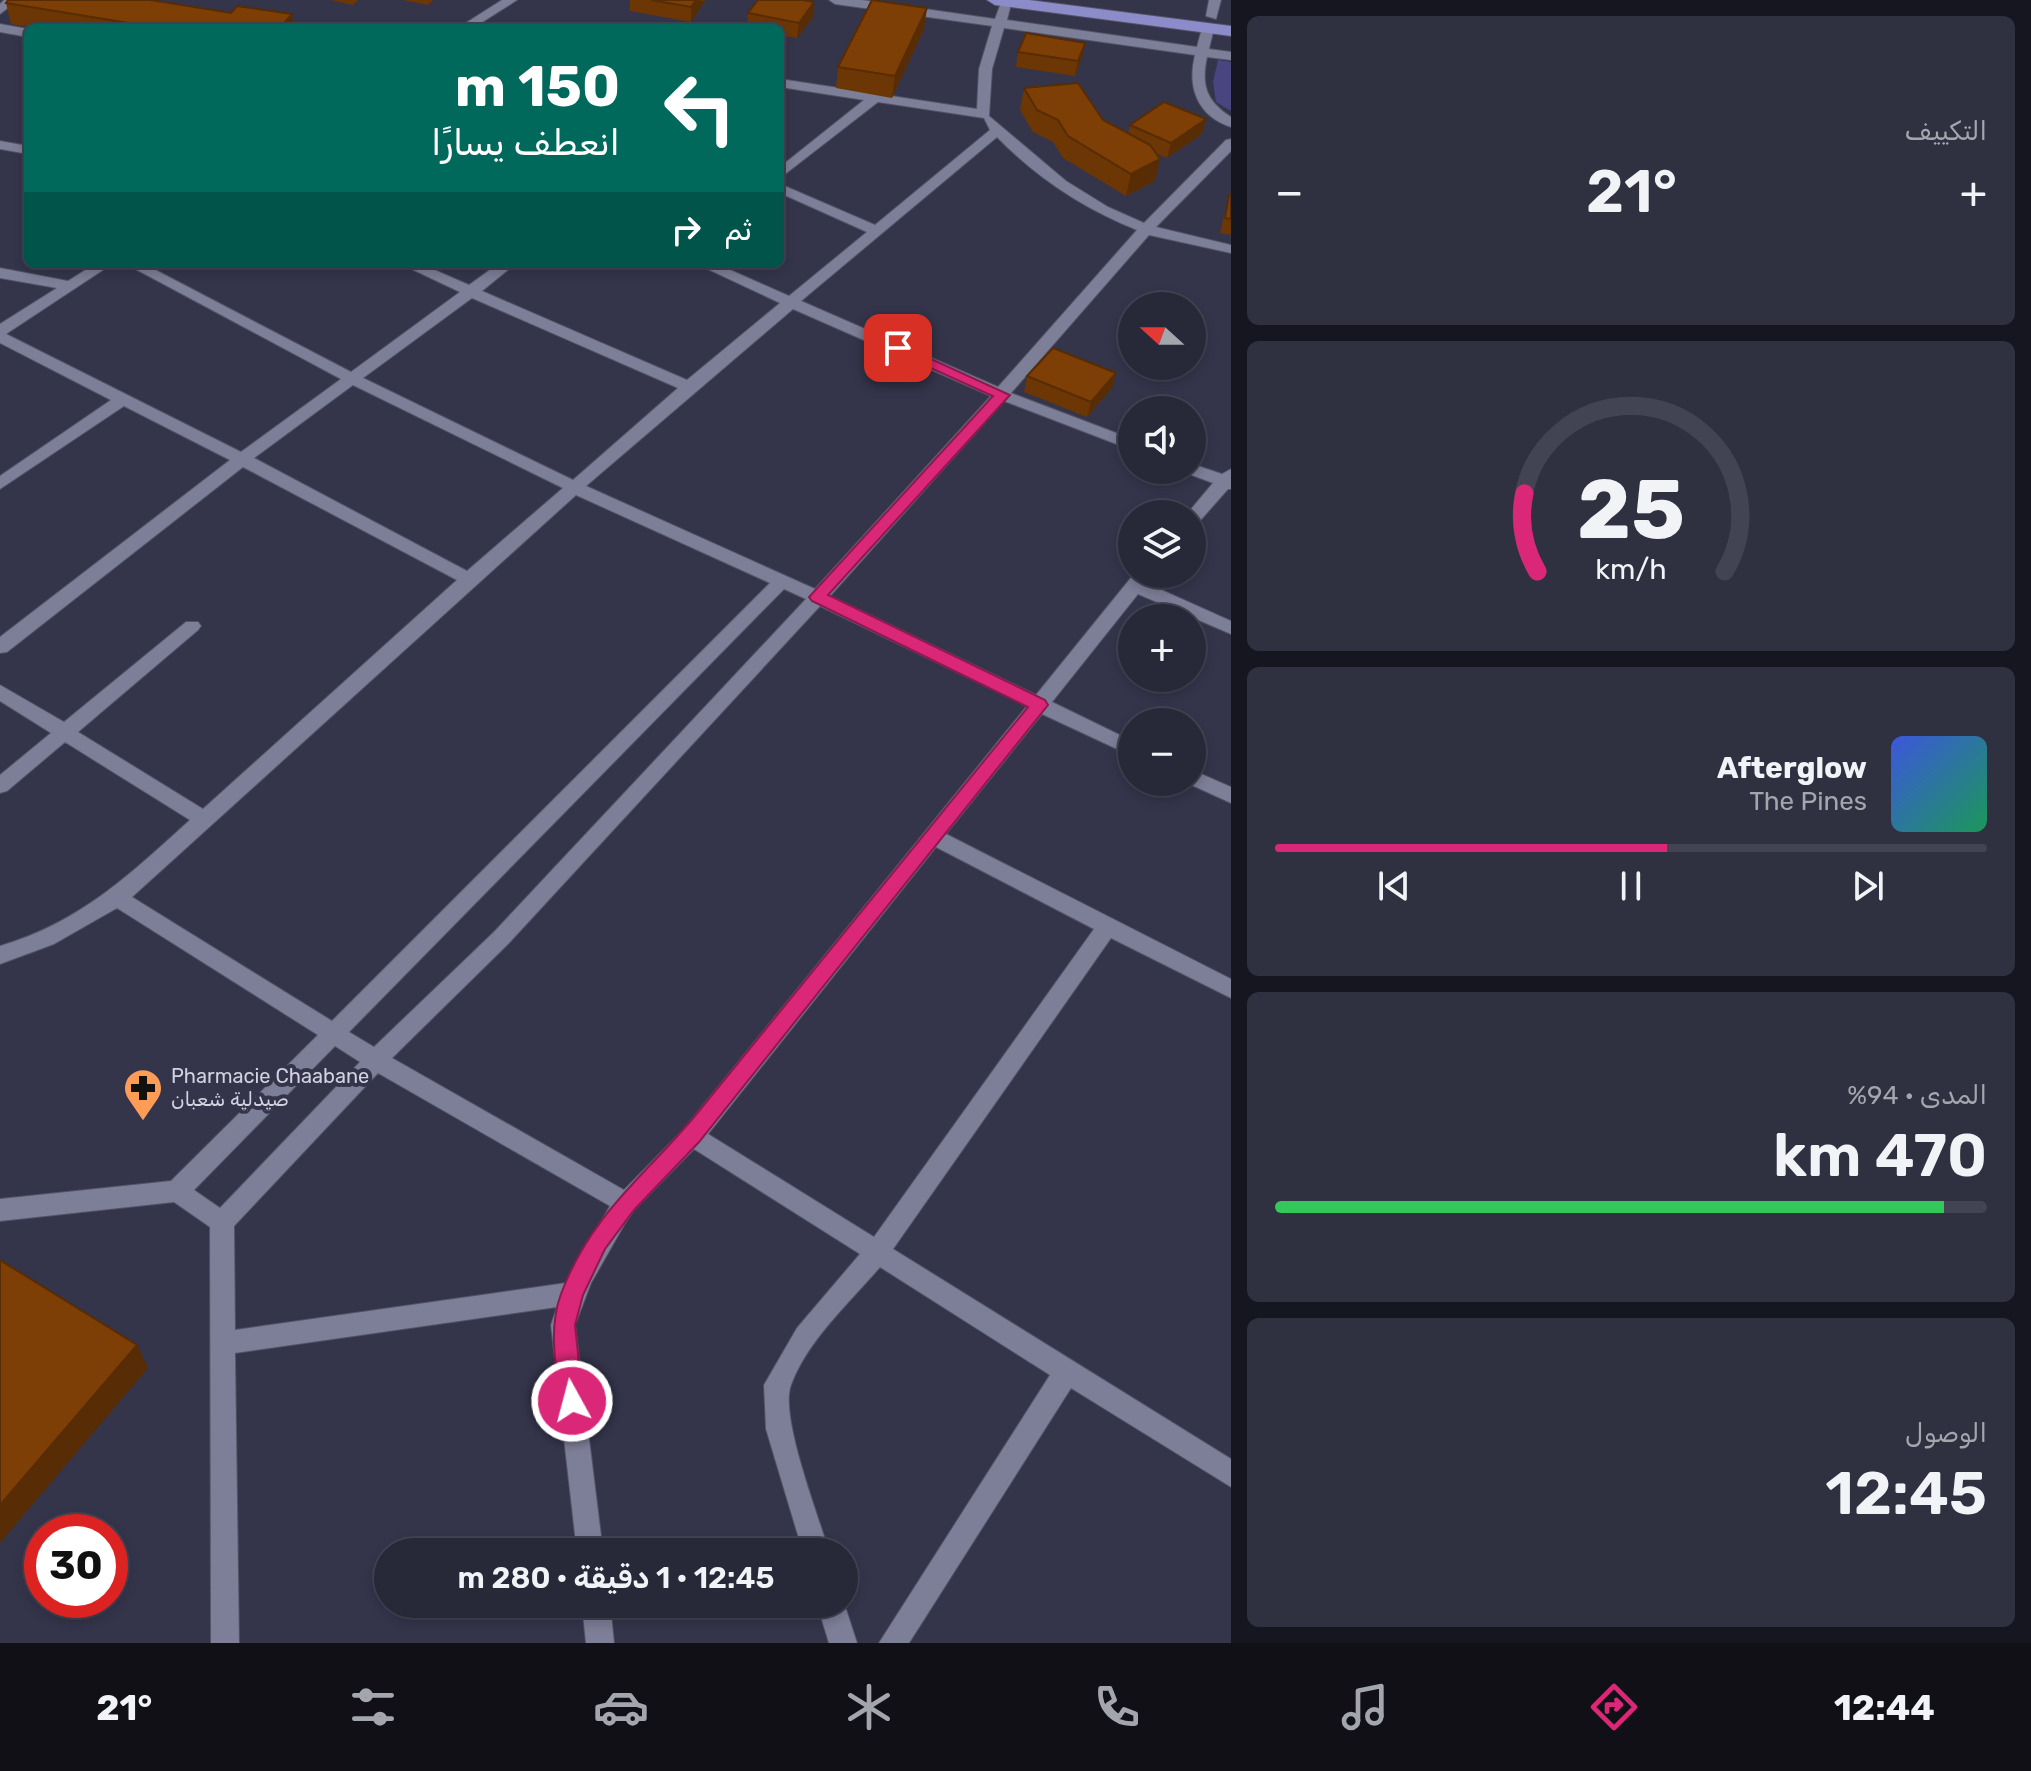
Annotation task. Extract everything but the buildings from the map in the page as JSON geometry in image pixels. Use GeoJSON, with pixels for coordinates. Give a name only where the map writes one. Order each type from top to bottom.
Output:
{"type":"FeatureCollection","features":[{"type":"Feature","properties":{"kind":"highway"},"geometry":{"type":"LineString","coordinates":[[1092,0],[1231,19]]}},
{"type":"Feature","properties":{"kind":"highway"},"geometry":{"type":"LineString","coordinates":[[1001,1],[1212,15],[1231,31]]}},
{"type":"Feature","properties":{"kind":"street"},"geometry":{"type":"LineString","coordinates":[[0,10],[12,0]]}},
{"type":"Feature","properties":{"kind":"street"},"geometry":{"type":"LineString","coordinates":[[471,24],[511,0]]}},
{"type":"Feature","properties":{"kind":"street"},"geometry":{"type":"LineString","coordinates":[[835,0],[1231,56]]}},
{"type":"Feature","properties":{"kind":"street"},"geometry":{"type":"LineString","coordinates":[[1001,1],[999,25],[985,61],[982,85],[984,114],[998,130],[1022,154],[1085,199],[1146,229],[1231,249]]}},
{"type":"Feature","properties":{"kind":"street"},"geometry":{"type":"LineString","coordinates":[[1212,15],[1194,83],[1200,100],[1231,123]]}},
{"type":"Feature","properties":{"kind":"street"},"geometry":{"type":"LineString","coordinates":[[0,28],[24,32]]}},
{"type":"Feature","properties":{"kind":"street"},"geometry":{"type":"LineString","coordinates":[[784,84],[984,114]]}},
{"type":"Feature","properties":{"kind":"street"},"geometry":{"type":"LineString","coordinates":[[784,171],[876,97]]}},
{"type":"Feature","properties":{"kind":"street"},"geometry":{"type":"LineString","coordinates":[[0,955],[70,929],[117,898],[469,579],[689,387],[998,130]]}},
{"type":"Feature","properties":{"kind":"street"},"geometry":{"type":"LineString","coordinates":[[225,1643],[222,1222],[376,1060],[501,938],[1002,395],[1146,229],[1231,143]]}},
{"type":"Feature","properties":{"kind":"street"},"geometry":{"type":"LineString","coordinates":[[0,145],[24,149]]}},
{"type":"Feature","properties":{"kind":"street"},"geometry":{"type":"LineString","coordinates":[[784,190],[879,232]]}},
{"type":"Feature","properties":{"kind":"street"},"geometry":{"type":"LineString","coordinates":[[0,331],[98,268]]}},
{"type":"Feature","properties":{"kind":"street"},"geometry":{"type":"LineString","coordinates":[[141,268],[353,379],[576,488],[817,597],[1118,742]]}},
{"type":"Feature","properties":{"kind":"street"},"geometry":{"type":"LineString","coordinates":[[417,268],[689,387]]}},
{"type":"Feature","properties":{"kind":"street"},"geometry":{"type":"LineString","coordinates":[[0,647],[242,459],[503,268]]}},
{"type":"Feature","properties":{"kind":"street"},"geometry":{"type":"LineString","coordinates":[[714,268],[1002,395],[1118,440]]}},
{"type":"Feature","properties":{"kind":"street"},"geometry":{"type":"LineString","coordinates":[[0,273],[69,286]]}},
{"type":"Feature","properties":{"kind":"street"},"geometry":{"type":"LineString","coordinates":[[0,337],[242,459],[469,579]]}},
{"type":"Feature","properties":{"kind":"street"},"geometry":{"type":"LineString","coordinates":[[0,484],[123,399]]}},
{"type":"Feature","properties":{"kind":"street"},"geometry":{"type":"LineString","coordinates":[[1206,473],[1229,480],[1206,504]]}},
{"type":"Feature","properties":{"kind":"street"},"geometry":{"type":"LineString","coordinates":[[0,1210],[177,1191],[782,581]]}},
{"type":"Feature","properties":{"kind":"street"},"geometry":{"type":"LineString","coordinates":[[588,1538],[563,1325],[572,1294],[597,1242],[626,1203],[692,1136],[1132,588]]}},
{"type":"Feature","properties":{"kind":"street"},"geometry":{"type":"LineString","coordinates":[[1156,588],[1231,628]]}},
{"type":"Feature","properties":{"kind":"street"},"geometry":{"type":"LineString","coordinates":[[0,786],[192,626]]}},
{"type":"Feature","properties":{"kind":"street"},"geometry":{"type":"LineString","coordinates":[[0,692],[205,820]]}},
{"type":"Feature","properties":{"kind":"street"},"geometry":{"type":"LineString","coordinates":[[1206,784],[1231,796]]}},
{"type":"Feature","properties":{"kind":"street"},"geometry":{"type":"LineString","coordinates":[[934,837],[1231,989]]}},
{"type":"Feature","properties":{"kind":"street"},"geometry":{"type":"LineString","coordinates":[[117,898],[376,1060],[626,1203]]}},
{"type":"Feature","properties":{"kind":"street"},"geometry":{"type":"LineString","coordinates":[[812,1538],[779,1429],[777,1385],[806,1336],[877,1252],[1108,926]]}},
{"type":"Feature","properties":{"kind":"street"},"geometry":{"type":"LineString","coordinates":[[692,1136],[1231,1474]]}},
{"type":"Feature","properties":{"kind":"street"},"geometry":{"type":"LineString","coordinates":[[177,1191],[222,1222]]}},
{"type":"Feature","properties":{"kind":"street"},"geometry":{"type":"LineString","coordinates":[[223,1343],[572,1294]]}},
{"type":"Feature","properties":{"kind":"street"},"geometry":{"type":"LineString","coordinates":[[893,1643],[1067,1371]]}},
{"type":"Feature","properties":{"kind":"street"},"geometry":{"type":"LineString","coordinates":[[597,1618],[600,1643]]}},
{"type":"Feature","properties":{"kind":"street"},"geometry":{"type":"LineString","coordinates":[[835,1618],[843,1643]]}},
{"type":"Feature","properties":{"kind":"shaded area"},"geometry":{"type":"Polygon","coordinates":[[[1218,60],[1231,62],[1231,111],[1216,102],[1213,82],[1218,60]]]}},
{"type":"Feature","properties":{"kind":"place","name":"Pharmacie Chaabane صيدلية شعبان"},"geometry":{"type":"Point","coordinates":[143,1122]}},
{"type":"Feature","properties":{"kind":"route"},"geometry":{"type":"LineString","coordinates":[[572,1401],[563,1325],[572,1294],[597,1242],[626,1203],[692,1136],[1039,705],[817,597],[1002,395],[898,348]]}}]}
